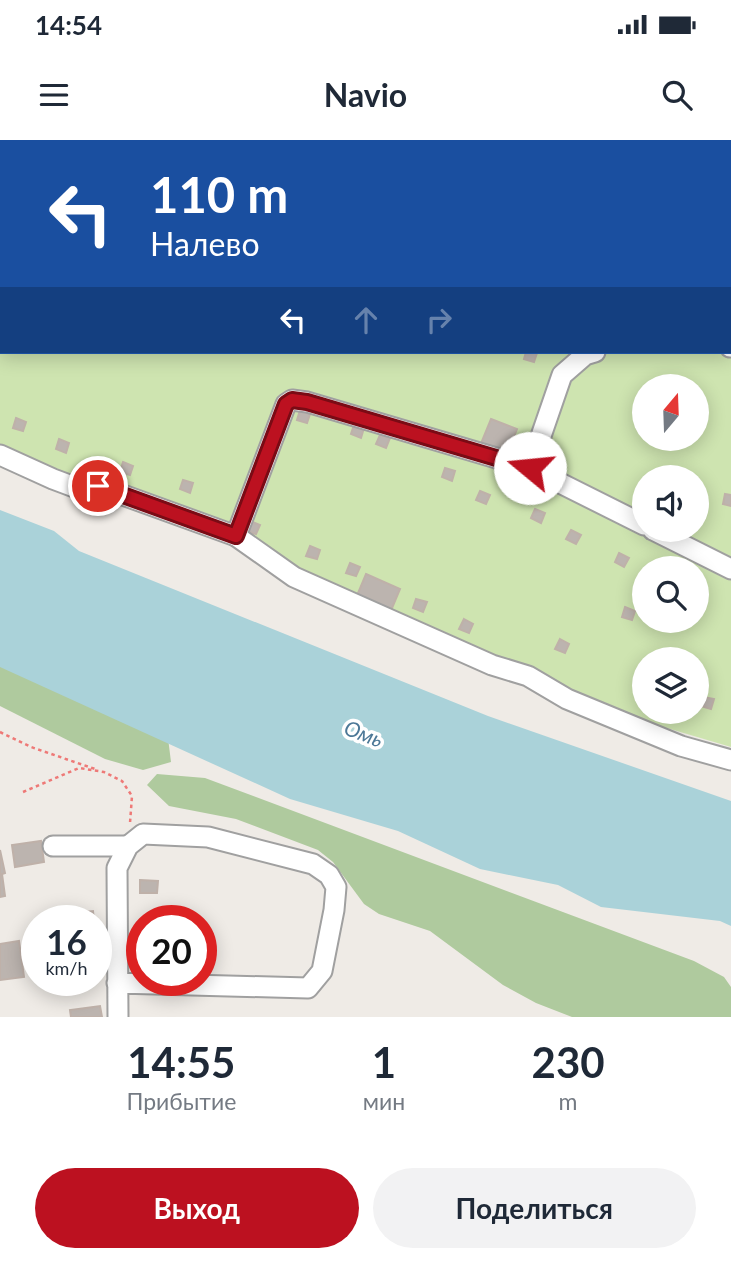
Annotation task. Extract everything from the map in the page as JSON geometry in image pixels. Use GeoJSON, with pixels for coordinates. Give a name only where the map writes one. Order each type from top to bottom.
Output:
{"type":"FeatureCollection","features":[{"type":"Feature","properties":{"kind":"street"},"geometry":{"type":"LineString","coordinates":[[530,468],[562,375],[588,354]]}},
{"type":"Feature","properties":{"kind":"street"},"geometry":{"type":"LineString","coordinates":[[236,536],[286,404],[292,400],[307,402],[530,468],[632,520]]}},
{"type":"Feature","properties":{"kind":"street"},"geometry":{"type":"LineString","coordinates":[[0,454],[85,491],[98,486],[236,536],[294,577],[492,665],[528,676],[566,699],[681,746],[731,760]]}},
{"type":"Feature","properties":{"kind":"street"},"geometry":{"type":"LineString","coordinates":[[677,542],[731,569]]}},
{"type":"Feature","properties":{"kind":"street"},"geometry":{"type":"LineString","coordinates":[[117,983],[308,988],[323,971],[336,887],[329,875],[313,864],[208,837],[143,834],[128,846],[117,868],[117,983],[118,1017]]}},
{"type":"Feature","properties":{"kind":"street"},"geometry":{"type":"LineString","coordinates":[[53,846],[128,846]]}},
{"type":"Feature","properties":{"kind":"path"},"geometry":{"type":"LineString","coordinates":[[0,732],[122,781],[132,796],[128,846]]}},
{"type":"Feature","properties":{"kind":"path"},"geometry":{"type":"LineString","coordinates":[[23,792],[79,768],[104,772]]}},
{"type":"Feature","properties":{"kind":"green space"},"geometry":{"type":"Polygon","coordinates":[[[0,354],[731,354],[731,747],[655,724],[709,724],[709,647],[632,647],[632,714],[402,620],[223,540],[0,448],[0,354]]]}},
{"type":"Feature","properties":{"kind":"green space"},"geometry":{"type":"Polygon","coordinates":[[[0,654],[167,730],[171,762],[143,770],[105,759],[0,706],[0,654]]]}},
{"type":"Feature","properties":{"kind":"green space"},"geometry":{"type":"Polygon","coordinates":[[[157,774],[205,778],[694,961],[724,977],[731,987],[731,1017],[572,1017],[536,1003],[503,985],[430,931],[379,914],[364,904],[333,862],[318,850],[236,819],[169,806],[147,785],[157,774]]]}},
{"type":"Feature","properties":{"kind":"water","name":"Омь"},"geometry":{"type":"Polygon","coordinates":[[[0,510],[54,531],[79,551],[488,716],[731,801],[731,926],[720,921],[601,907],[558,885],[480,869],[398,831],[290,799],[0,667],[0,510]]]}},
{"type":"Feature","properties":{"kind":"building"},"geometry":{"type":"Polygon","coordinates":[[[525,354],[537,354],[534,362],[524,359],[525,354]]]}},
{"type":"Feature","properties":{"kind":"building"},"geometry":{"type":"Polygon","coordinates":[[[300,410],[310,414],[307,423],[297,420],[300,410]]]}},
{"type":"Feature","properties":{"kind":"building"},"geometry":{"type":"Polygon","coordinates":[[[16,418],[26,422],[23,431],[13,428],[16,418]]]}},
{"type":"Feature","properties":{"kind":"building"},"geometry":{"type":"Polygon","coordinates":[[[491,419],[517,429],[506,456],[480,446],[491,419]]]}},
{"type":"Feature","properties":{"kind":"building"},"geometry":{"type":"Polygon","coordinates":[[[354,425],[364,428],[361,438],[351,434],[354,425]]]}},
{"type":"Feature","properties":{"kind":"building"},"geometry":{"type":"Polygon","coordinates":[[[380,435],[390,438],[386,448],[376,444],[380,435]]]}},
{"type":"Feature","properties":{"kind":"building"},"geometry":{"type":"Polygon","coordinates":[[[59,439],[69,443],[66,453],[56,449],[59,439]]]}},
{"type":"Feature","properties":{"kind":"building"},"geometry":{"type":"Polygon","coordinates":[[[123,462],[133,466],[130,475],[120,472],[123,462]]]}},
{"type":"Feature","properties":{"kind":"building"},"geometry":{"type":"Polygon","coordinates":[[[445,468],[455,471],[452,481],[442,477],[445,468]]]}},
{"type":"Feature","properties":{"kind":"building"},"geometry":{"type":"Polygon","coordinates":[[[183,480],[193,483],[190,493],[180,489],[183,480]]]}},
{"type":"Feature","properties":{"kind":"building"},"geometry":{"type":"Polygon","coordinates":[[[480,491],[490,495],[486,504],[476,500],[480,491]]]}},
{"type":"Feature","properties":{"kind":"building"},"geometry":{"type":"Polygon","coordinates":[[[725,494],[731,495],[731,506],[723,504],[725,494]]]}},
{"type":"Feature","properties":{"kind":"building"},"geometry":{"type":"Polygon","coordinates":[[[535,509],[545,513],[541,523],[531,518],[535,509]]]}},
{"type":"Feature","properties":{"kind":"building"},"geometry":{"type":"Polygon","coordinates":[[[250,521],[260,525],[256,534],[246,531],[250,521]]]}},
{"type":"Feature","properties":{"kind":"building"},"geometry":{"type":"Polygon","coordinates":[[[571,530],[581,535],[576,544],[566,539],[571,530]]]}},
{"type":"Feature","properties":{"kind":"building"},"geometry":{"type":"Polygon","coordinates":[[[310,546],[320,550],[317,559],[306,556],[310,546]]]}},
{"type":"Feature","properties":{"kind":"building"},"geometry":{"type":"Polygon","coordinates":[[[619,553],[629,558],[624,567],[615,562],[619,553]]]}},
{"type":"Feature","properties":{"kind":"building"},"geometry":{"type":"Polygon","coordinates":[[[350,563],[360,567],[356,576],[346,573],[350,563]]]}},
{"type":"Feature","properties":{"kind":"building"},"geometry":{"type":"Polygon","coordinates":[[[366,574],[400,589],[390,613],[356,598],[366,574]]]}},
{"type":"Feature","properties":{"kind":"building"},"geometry":{"type":"Polygon","coordinates":[[[416,599],[427,602],[423,612],[413,608],[416,599]]]}},
{"type":"Feature","properties":{"kind":"building"},"geometry":{"type":"Polygon","coordinates":[[[625,607],[632,610],[632,620],[622,617],[625,607]]]}},
{"type":"Feature","properties":{"kind":"building"},"geometry":{"type":"Polygon","coordinates":[[[464,619],[473,624],[469,633],[459,629],[464,619]]]}},
{"type":"Feature","properties":{"kind":"building"},"geometry":{"type":"Polygon","coordinates":[[[560,639],[569,644],[565,653],[555,649],[560,639]]]}},
{"type":"Feature","properties":{"kind":"building"},"geometry":{"type":"Polygon","coordinates":[[[709,698],[714,699],[709,708],[709,698]]]}},
{"type":"Feature","properties":{"kind":"building"},"geometry":{"type":"Polygon","coordinates":[[[41,841],[44,862],[15,867],[12,845],[41,841]]]}},
{"type":"Feature","properties":{"kind":"building"},"geometry":{"type":"Polygon","coordinates":[[[0,850],[5,873],[2,874],[5,896],[0,897],[0,850]]]}},
{"type":"Feature","properties":{"kind":"building"},"geometry":{"type":"Polygon","coordinates":[[[140,880],[158,881],[157,893],[140,893],[140,880]]]}},
{"type":"Feature","properties":{"kind":"building"},"geometry":{"type":"Polygon","coordinates":[[[19,941],[21,977],[0,980],[0,944],[19,941]]]}},
{"type":"Feature","properties":{"kind":"building"},"geometry":{"type":"Polygon","coordinates":[[[100,1006],[102,1017],[71,1017],[70,1010],[100,1006]]]}},
{"type":"Feature","properties":{"kind":"route"},"geometry":{"type":"LineString","coordinates":[[98,486],[236,536],[286,404],[292,400],[307,402],[530,468]]}}]}
